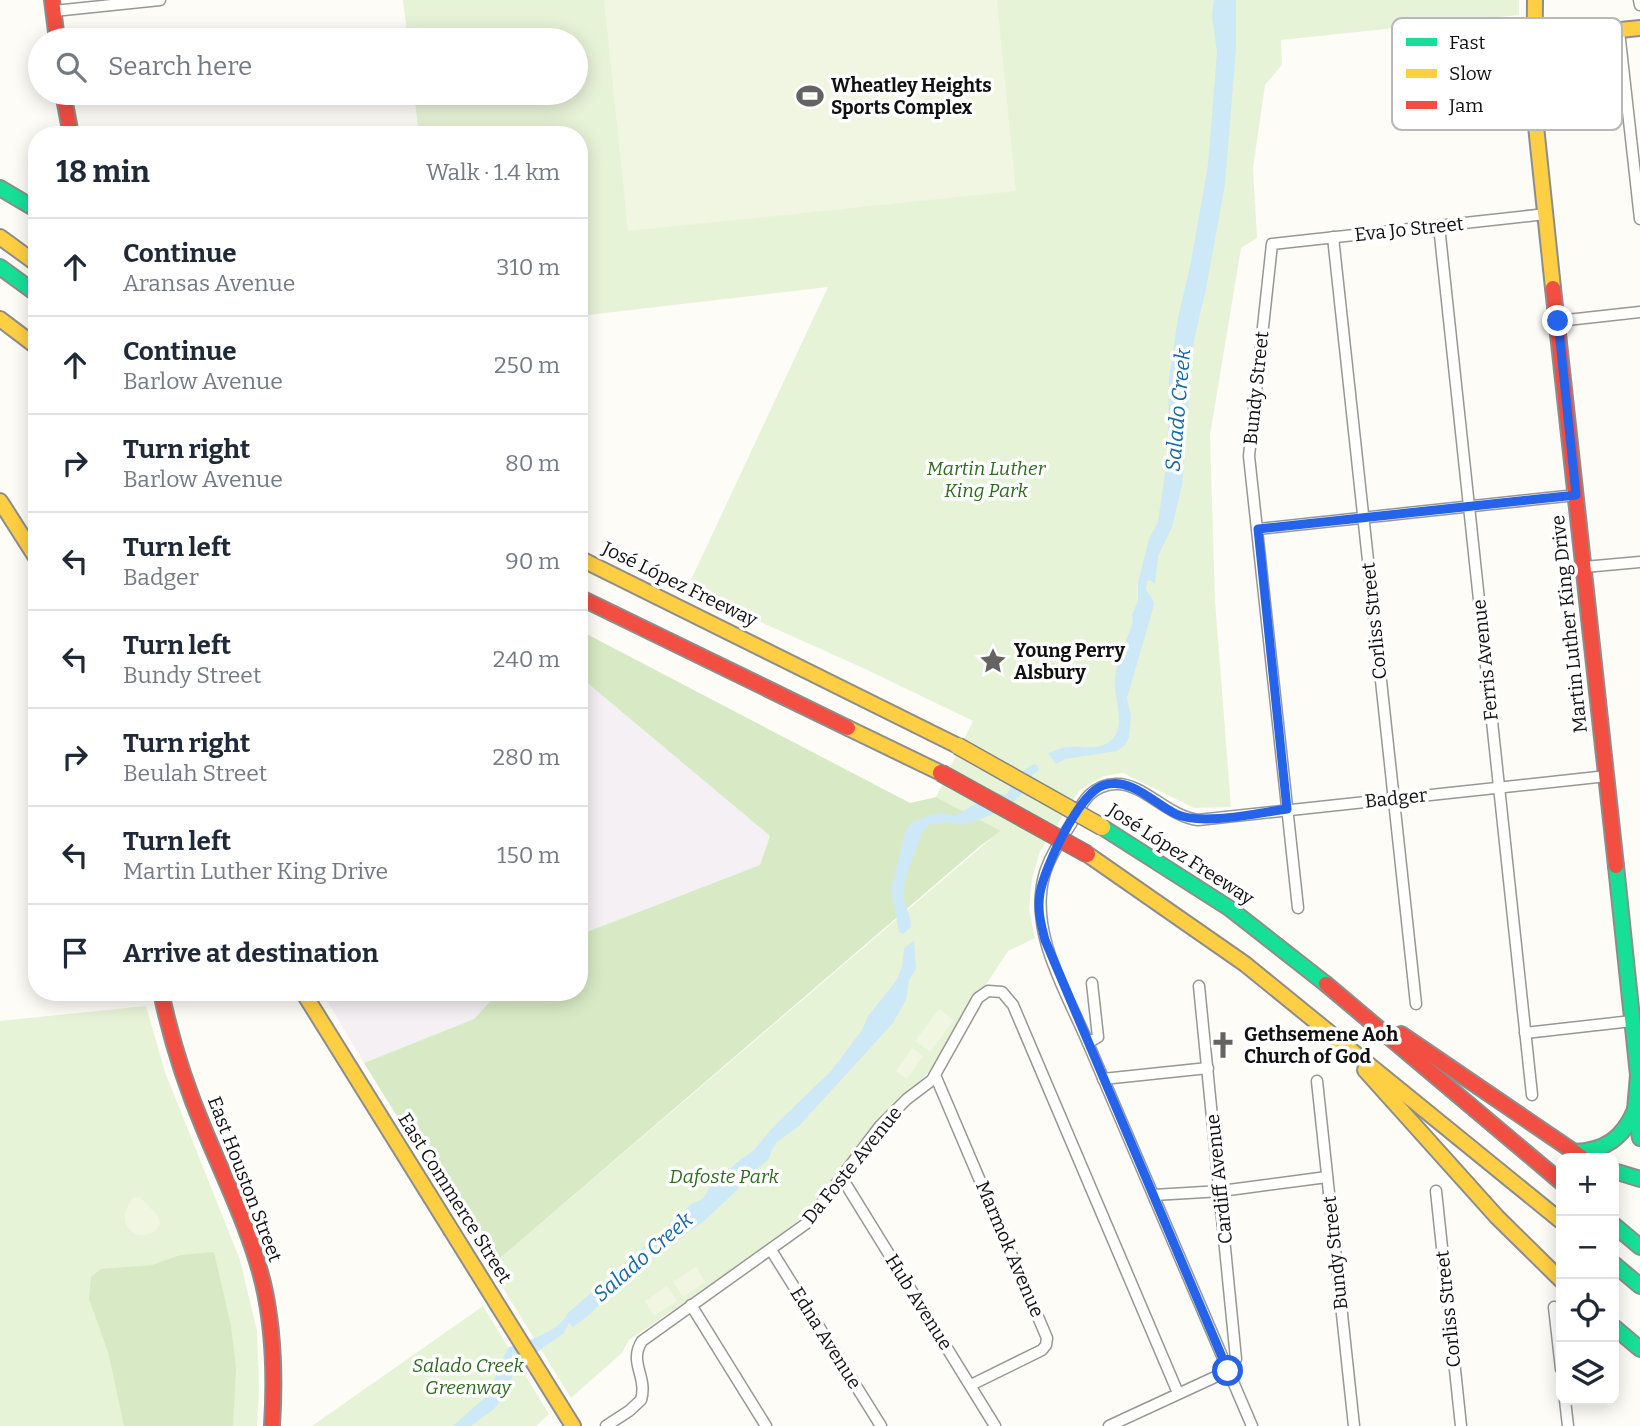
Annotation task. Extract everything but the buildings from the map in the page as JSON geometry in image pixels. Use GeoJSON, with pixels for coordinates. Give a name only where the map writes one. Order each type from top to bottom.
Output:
{"type":"FeatureCollection","features":[{"type":"Feature","properties":{"kind":"main road","name":"Martin Luther King Drive"},"geometry":{"type":"LineString","coordinates":[[1534,18],[1535,0]]}},
{"type":"Feature","properties":{"kind":"main road"},"geometry":{"type":"LineString","coordinates":[[53,6],[56,28]]}},
{"type":"Feature","properties":{"kind":"main road"},"geometry":{"type":"LineString","coordinates":[[1622,31],[1640,29]]}},
{"type":"Feature","properties":{"kind":"main road"},"geometry":{"type":"LineString","coordinates":[[65,105],[68,126]]}},
{"type":"Feature","properties":{"kind":"main road","name":"Martin Luther King Drive"},"geometry":{"type":"LineString","coordinates":[[1537,130],[1634,1012],[1639,1079],[1635,1110],[1640,1138]]}},
{"type":"Feature","properties":{"kind":"main road"},"geometry":{"type":"LineString","coordinates":[[0,188],[28,203]]}},
{"type":"Feature","properties":{"kind":"main road"},"geometry":{"type":"LineString","coordinates":[[0,237],[28,257]]}},
{"type":"Feature","properties":{"kind":"main road"},"geometry":{"type":"LineString","coordinates":[[0,267],[28,287]]}},
{"type":"Feature","properties":{"kind":"main road"},"geometry":{"type":"LineString","coordinates":[[0,318],[28,340]]}},
{"type":"Feature","properties":{"kind":"main road"},"geometry":{"type":"LineString","coordinates":[[0,501],[28,545]]}},
{"type":"Feature","properties":{"kind":"main road","name":"José López Freeway"},"geometry":{"type":"LineString","coordinates":[[588,562],[883,706],[958,746],[1101,827],[1229,908],[1306,967],[1556,1178]]}},
{"type":"Feature","properties":{"kind":"main road"},"geometry":{"type":"LineString","coordinates":[[588,601],[941,773],[1087,854],[1245,964],[1556,1217]]}},
{"type":"Feature","properties":{"kind":"main road"},"geometry":{"type":"LineString","coordinates":[[1306,967],[1575,1153]]}},
{"type":"Feature","properties":{"kind":"main road","name":"East Houston Street"},"geometry":{"type":"LineString","coordinates":[[163,1001],[180,1072],[257,1262],[270,1321],[274,1362],[272,1426]]}},
{"type":"Feature","properties":{"kind":"main road","name":"East Commerce Street"},"geometry":{"type":"LineString","coordinates":[[309,1001],[573,1426]]}},
{"type":"Feature","properties":{"kind":"main road"},"geometry":{"type":"LineString","coordinates":[[1338,1038],[1497,1217],[1560,1279]]}},
{"type":"Feature","properties":{"kind":"main road"},"geometry":{"type":"LineString","coordinates":[[1588,1153],[1615,1142],[1630,1124],[1635,1110]]}},
{"type":"Feature","properties":{"kind":"main road"},"geometry":{"type":"LineString","coordinates":[[1619,1173],[1640,1179]]}},
{"type":"Feature","properties":{"kind":"main road"},"geometry":{"type":"LineString","coordinates":[[1619,1229],[1640,1247]]}},
{"type":"Feature","properties":{"kind":"main road"},"geometry":{"type":"LineString","coordinates":[[1619,1268],[1640,1286]]}},
{"type":"Feature","properties":{"kind":"main road"},"geometry":{"type":"LineString","coordinates":[[1619,1331],[1640,1349]]}},
{"type":"Feature","properties":{"kind":"street"},"geometry":{"type":"LineString","coordinates":[[53,6],[160,0]]}},
{"type":"Feature","properties":{"kind":"street"},"geometry":{"type":"LineString","coordinates":[[1622,58],[1640,219]]}},
{"type":"Feature","properties":{"kind":"street","name":"Eva Jo Street"},"geometry":{"type":"LineString","coordinates":[[1272,244],[1546,214]]}},
{"type":"Feature","properties":{"kind":"street","name":"Ferris Avenue"},"geometry":{"type":"LineString","coordinates":[[1439,226],[1532,1095]]}},
{"type":"Feature","properties":{"kind":"street","name":"Corliss Street"},"geometry":{"type":"LineString","coordinates":[[1333,237],[1416,1004]]}},
{"type":"Feature","properties":{"kind":"street","name":"Bundy Street"},"geometry":{"type":"LineString","coordinates":[[1272,244],[1249,446],[1298,908]]}},
{"type":"Feature","properties":{"kind":"street"},"geometry":{"type":"LineString","coordinates":[[1558,321],[1640,312]]}},
{"type":"Feature","properties":{"kind":"street"},"geometry":{"type":"LineString","coordinates":[[1258,529],[1576,495]]}},
{"type":"Feature","properties":{"kind":"street"},"geometry":{"type":"LineString","coordinates":[[1584,567],[1640,562]]}},
{"type":"Feature","properties":{"kind":"street","name":"Badger"},"geometry":{"type":"LineString","coordinates":[[1088,1043],[1049,950],[1040,922],[1040,894],[1048,865],[1082,804],[1090,793],[1103,785],[1128,785],[1186,818],[1207,819],[1606,776]]}},
{"type":"Feature","properties":{"kind":"street"},"geometry":{"type":"LineString","coordinates":[[1092,983],[1098,1037],[1088,1043],[1252,1426]]}},
{"type":"Feature","properties":{"kind":"street","name":"Cardiff Avenue"},"geometry":{"type":"LineString","coordinates":[[1199,986],[1236,1359],[1228,1371]]}},
{"type":"Feature","properties":{"kind":"street","name":"Da Foste Avenue"},"geometry":{"type":"LineString","coordinates":[[606,1426],[641,1400],[643,1381],[636,1361],[636,1352],[642,1341],[807,1223],[890,1115],[932,1080],[978,998],[992,991],[1002,992],[1013,1005],[1178,1392]]}},
{"type":"Feature","properties":{"kind":"street"},"geometry":{"type":"LineString","coordinates":[[1525,1033],[1634,1012]]}},
{"type":"Feature","properties":{"kind":"street"},"geometry":{"type":"LineString","coordinates":[[1103,1079],[1208,1068]]}},
{"type":"Feature","properties":{"kind":"street","name":"Marmok Avenue"},"geometry":{"type":"LineString","coordinates":[[935,1075],[1047,1338],[1042,1350],[971,1385]]}},
{"type":"Feature","properties":{"kind":"street","name":"Bundy Street"},"geometry":{"type":"LineString","coordinates":[[1317,1081],[1354,1426]]}},
{"type":"Feature","properties":{"kind":"street"},"geometry":{"type":"LineString","coordinates":[[1154,1195],[1221,1191],[1327,1177]]}},
{"type":"Feature","properties":{"kind":"street","name":"Hub Avenue"},"geometry":{"type":"LineString","coordinates":[[842,1178],[995,1426]]}},
{"type":"Feature","properties":{"kind":"street","name":"Corliss Street"},"geometry":{"type":"LineString","coordinates":[[1436,1191],[1461,1426]]}},
{"type":"Feature","properties":{"kind":"street","name":"Edna Avenue"},"geometry":{"type":"LineString","coordinates":[[771,1250],[881,1426]]}},
{"type":"Feature","properties":{"kind":"street"},"geometry":{"type":"LineString","coordinates":[[691,1305],[766,1426]]}},
{"type":"Feature","properties":{"kind":"street"},"geometry":{"type":"LineString","coordinates":[[1554,1307],[1558,1342]]}},
{"type":"Feature","properties":{"kind":"street"},"geometry":{"type":"LineString","coordinates":[[1110,1426],[1228,1371]]}},
{"type":"Feature","properties":{"kind":"street"},"geometry":{"type":"LineString","coordinates":[[1566,1405],[1568,1426]]}},
{"type":"Feature","properties":{"kind":"shaded area"},"geometry":{"type":"Polygon","coordinates":[[[588,684],[770,836],[760,865],[588,932],[588,684]]]}},
{"type":"Feature","properties":{"kind":"shaded area"},"geometry":{"type":"Polygon","coordinates":[[[327,1001],[491,1001],[474,1019],[364,1063],[327,1001]]]}},
{"type":"Feature","properties":{"kind":"green space","name":"Martin Luther King Park"},"geometry":{"type":"Polygon","coordinates":[[[403,0],[1519,0],[1519,15],[1490,18],[1392,18],[1392,28],[1281,40],[1282,65],[1265,85],[1253,168],[1257,238],[1241,248],[1210,435],[1215,601],[1231,807],[1194,808],[1123,773],[1104,776],[1080,790],[1040,851],[1032,879],[1029,909],[1035,938],[1008,951],[929,1072],[872,1126],[819,1201],[776,1241],[629,1340],[622,1353],[571,1398],[490,1267],[1000,831],[936,797],[973,721],[765,624],[690,582],[828,287],[588,315],[588,126],[418,126],[415,105],[588,105],[588,28],[406,28],[403,0]]]}},
{"type":"Feature","properties":{"kind":"green space","name":"Wheatley Heights Sports Complex"},"geometry":{"type":"Polygon","coordinates":[[[604,0],[997,0],[1016,191],[628,231],[604,0]]]}},
{"type":"Feature","properties":{"kind":"green space"},"geometry":{"type":"Polygon","coordinates":[[[588,635],[910,803],[936,797],[1001,831],[980,846],[490,1267],[364,1063],[474,1019],[491,1001],[588,1001],[588,932],[760,865],[770,836],[588,684],[588,635]]]}},
{"type":"Feature","properties":{"kind":"green space"},"geometry":{"type":"Polygon","coordinates":[[[146,1006],[165,1072],[240,1260],[257,1331],[257,1426],[0,1426],[0,1021],[146,1006]]]}},
{"type":"Feature","properties":{"kind":"green space"},"geometry":{"type":"Polygon","coordinates":[[[939,1009],[954,1020],[930,1052],[915,1041],[939,1009]]]}},
{"type":"Feature","properties":{"kind":"green space"},"geometry":{"type":"Polygon","coordinates":[[[912,1048],[923,1056],[907,1079],[896,1071],[912,1048]]]}},
{"type":"Feature","properties":{"kind":"green space"},"geometry":{"type":"Polygon","coordinates":[[[140,1197],[157,1215],[160,1224],[150,1234],[132,1232],[125,1222],[132,1198],[140,1197]]]}},
{"type":"Feature","properties":{"kind":"green space"},"geometry":{"type":"Polygon","coordinates":[[[214,1252],[231,1326],[236,1367],[233,1426],[124,1426],[108,1352],[89,1299],[91,1277],[101,1269],[152,1265],[180,1255],[214,1252]]]}},
{"type":"Feature","properties":{"kind":"green space"},"geometry":{"type":"Polygon","coordinates":[[[696,1267],[705,1282],[683,1297],[673,1282],[696,1267]]]}},
{"type":"Feature","properties":{"kind":"green space"},"geometry":{"type":"Polygon","coordinates":[[[667,1286],[677,1301],[654,1316],[645,1301],[667,1286]]]}},
{"type":"Feature","properties":{"kind":"green space","name":"Salado Creek Greenway"},"geometry":{"type":"Polygon","coordinates":[[[483,1306],[549,1414],[536,1426],[312,1426],[483,1306]]]}},
{"type":"Feature","properties":{"kind":"water","name":"Salado Creek"},"geometry":{"type":"Polygon","coordinates":[[[1214,0],[1236,0],[1236,48],[1225,184],[1194,340],[1182,485],[1172,527],[1158,556],[1155,584],[1147,581],[1146,590],[1154,605],[1127,698],[1131,716],[1129,737],[1125,745],[1117,751],[1065,759],[1056,764],[1048,753],[1066,747],[1101,746],[1110,741],[1119,726],[1115,678],[1133,622],[1132,615],[1138,601],[1138,582],[1149,539],[1158,522],[1168,453],[1169,379],[1208,165],[1217,52],[1212,16],[1214,0]]]}},
{"type":"Feature","properties":{"kind":"water"},"geometry":{"type":"Polygon","coordinates":[[[1036,764],[1039,770],[1029,779],[1020,796],[1007,806],[976,821],[929,825],[924,829],[905,882],[904,899],[911,927],[903,934],[899,932],[891,890],[905,832],[913,822],[943,813],[954,816],[996,793],[1006,795],[1022,772],[1036,764]]]}},
{"type":"Feature","properties":{"kind":"water","name":"Salado Creek"},"geometry":{"type":"Polygon","coordinates":[[[914,941],[916,969],[909,980],[906,1000],[893,1023],[799,1126],[777,1142],[769,1159],[746,1178],[704,1221],[645,1259],[589,1315],[573,1327],[569,1323],[564,1333],[515,1368],[508,1391],[494,1409],[471,1426],[453,1426],[490,1393],[509,1347],[542,1335],[564,1320],[567,1314],[660,1235],[691,1204],[703,1199],[710,1187],[753,1151],[773,1127],[831,1071],[862,1030],[868,1016],[896,981],[902,967],[904,948],[914,941]]]}},
{"type":"Feature","properties":{"kind":"traffic: fast"},"geometry":{"type":"LineString","coordinates":[[0,188],[28,205]]}},
{"type":"Feature","properties":{"kind":"traffic: fast"},"geometry":{"type":"LineString","coordinates":[[0,267],[28,287]]}},
{"type":"Feature","properties":{"kind":"traffic: fast"},"geometry":{"type":"LineString","coordinates":[[1102,827],[1229,908],[1326,984]]}},
{"type":"Feature","properties":{"kind":"traffic: fast"},"geometry":{"type":"LineString","coordinates":[[1616,866],[1638,1075],[1635,1110],[1640,1138]]}},
{"type":"Feature","properties":{"kind":"traffic: fast"},"geometry":{"type":"LineString","coordinates":[[1574,1152],[1595,1149],[1612,1141],[1625,1128],[1635,1110]]}},
{"type":"Feature","properties":{"kind":"traffic: fast"},"geometry":{"type":"LineString","coordinates":[[1619,1173],[1640,1179]]}},
{"type":"Feature","properties":{"kind":"traffic: fast"},"geometry":{"type":"LineString","coordinates":[[1619,1229],[1640,1247]]}},
{"type":"Feature","properties":{"kind":"traffic: fast"},"geometry":{"type":"LineString","coordinates":[[1619,1268],[1640,1286]]}},
{"type":"Feature","properties":{"kind":"traffic: fast"},"geometry":{"type":"LineString","coordinates":[[1619,1331],[1640,1349]]}},
{"type":"Feature","properties":{"kind":"traffic: slow"},"geometry":{"type":"LineString","coordinates":[[1535,0],[1535,18]]}},
{"type":"Feature","properties":{"kind":"traffic: slow"},"geometry":{"type":"LineString","coordinates":[[1622,30],[1640,28]]}},
{"type":"Feature","properties":{"kind":"traffic: slow"},"geometry":{"type":"LineString","coordinates":[[1536,130],[1553,288]]}},
{"type":"Feature","properties":{"kind":"traffic: slow"},"geometry":{"type":"LineString","coordinates":[[0,237],[28,257]]}},
{"type":"Feature","properties":{"kind":"traffic: slow"},"geometry":{"type":"LineString","coordinates":[[0,319],[28,340]]}},
{"type":"Feature","properties":{"kind":"traffic: slow"},"geometry":{"type":"LineString","coordinates":[[0,501],[28,545]]}},
{"type":"Feature","properties":{"kind":"traffic: slow"},"geometry":{"type":"LineString","coordinates":[[588,562],[958,746]]}},
{"type":"Feature","properties":{"kind":"traffic: slow"},"geometry":{"type":"LineString","coordinates":[[848,728],[941,773]]}},
{"type":"Feature","properties":{"kind":"traffic: slow"},"geometry":{"type":"LineString","coordinates":[[958,746],[1102,827]]}},
{"type":"Feature","properties":{"kind":"traffic: slow"},"geometry":{"type":"LineString","coordinates":[[1087,854],[1245,964],[1556,1217]]}},
{"type":"Feature","properties":{"kind":"traffic: slow"},"geometry":{"type":"LineString","coordinates":[[309,1001],[573,1426]]}},
{"type":"Feature","properties":{"kind":"traffic: slow"},"geometry":{"type":"LineString","coordinates":[[1365,1070],[1497,1217],[1560,1279]]}},
{"type":"Feature","properties":{"kind":"traffic: jam"},"geometry":{"type":"LineString","coordinates":[[52,0],[56,28]]}},
{"type":"Feature","properties":{"kind":"traffic: jam"},"geometry":{"type":"LineString","coordinates":[[65,105],[69,126]]}},
{"type":"Feature","properties":{"kind":"traffic: jam"},"geometry":{"type":"LineString","coordinates":[[1553,288],[1616,866]]}},
{"type":"Feature","properties":{"kind":"traffic: jam"},"geometry":{"type":"LineString","coordinates":[[588,601],[848,728]]}},
{"type":"Feature","properties":{"kind":"traffic: jam"},"geometry":{"type":"LineString","coordinates":[[941,773],[1087,854]]}},
{"type":"Feature","properties":{"kind":"traffic: jam"},"geometry":{"type":"LineString","coordinates":[[1326,984],[1556,1178]]}},
{"type":"Feature","properties":{"kind":"traffic: jam"},"geometry":{"type":"LineString","coordinates":[[163,1001],[185,1079],[258,1263],[273,1354],[272,1426]]}},
{"type":"Feature","properties":{"kind":"traffic: jam"},"geometry":{"type":"LineString","coordinates":[[1401,1034],[1576,1153]]}},
{"type":"Feature","properties":{"kind":"place","name":"Wheatley Heights Sports Complex"},"geometry":{"type":"Point","coordinates":[810,96]}},
{"type":"Feature","properties":{"kind":"place","name":"Young Perry Alsbury"},"geometry":{"type":"Point","coordinates":[993,661]}},
{"type":"Feature","properties":{"kind":"place","name":"Gethsemene Aoh Church of God"},"geometry":{"type":"Point","coordinates":[1223,1045]}},
{"type":"Feature","properties":{"kind":"route"},"geometry":{"type":"LineString","coordinates":[[1228,1371],[1045,940],[1039,912],[1044,874],[1082,804],[1090,793],[1103,785],[1128,785],[1176,814],[1198,820],[1287,809],[1258,529],[1576,495],[1558,321]]}},
{"type":"Feature","properties":{"kind":"park label","name":"Dafoste Park"},"geometry":{"type":"Point","coordinates":[724,1176]}}]}
